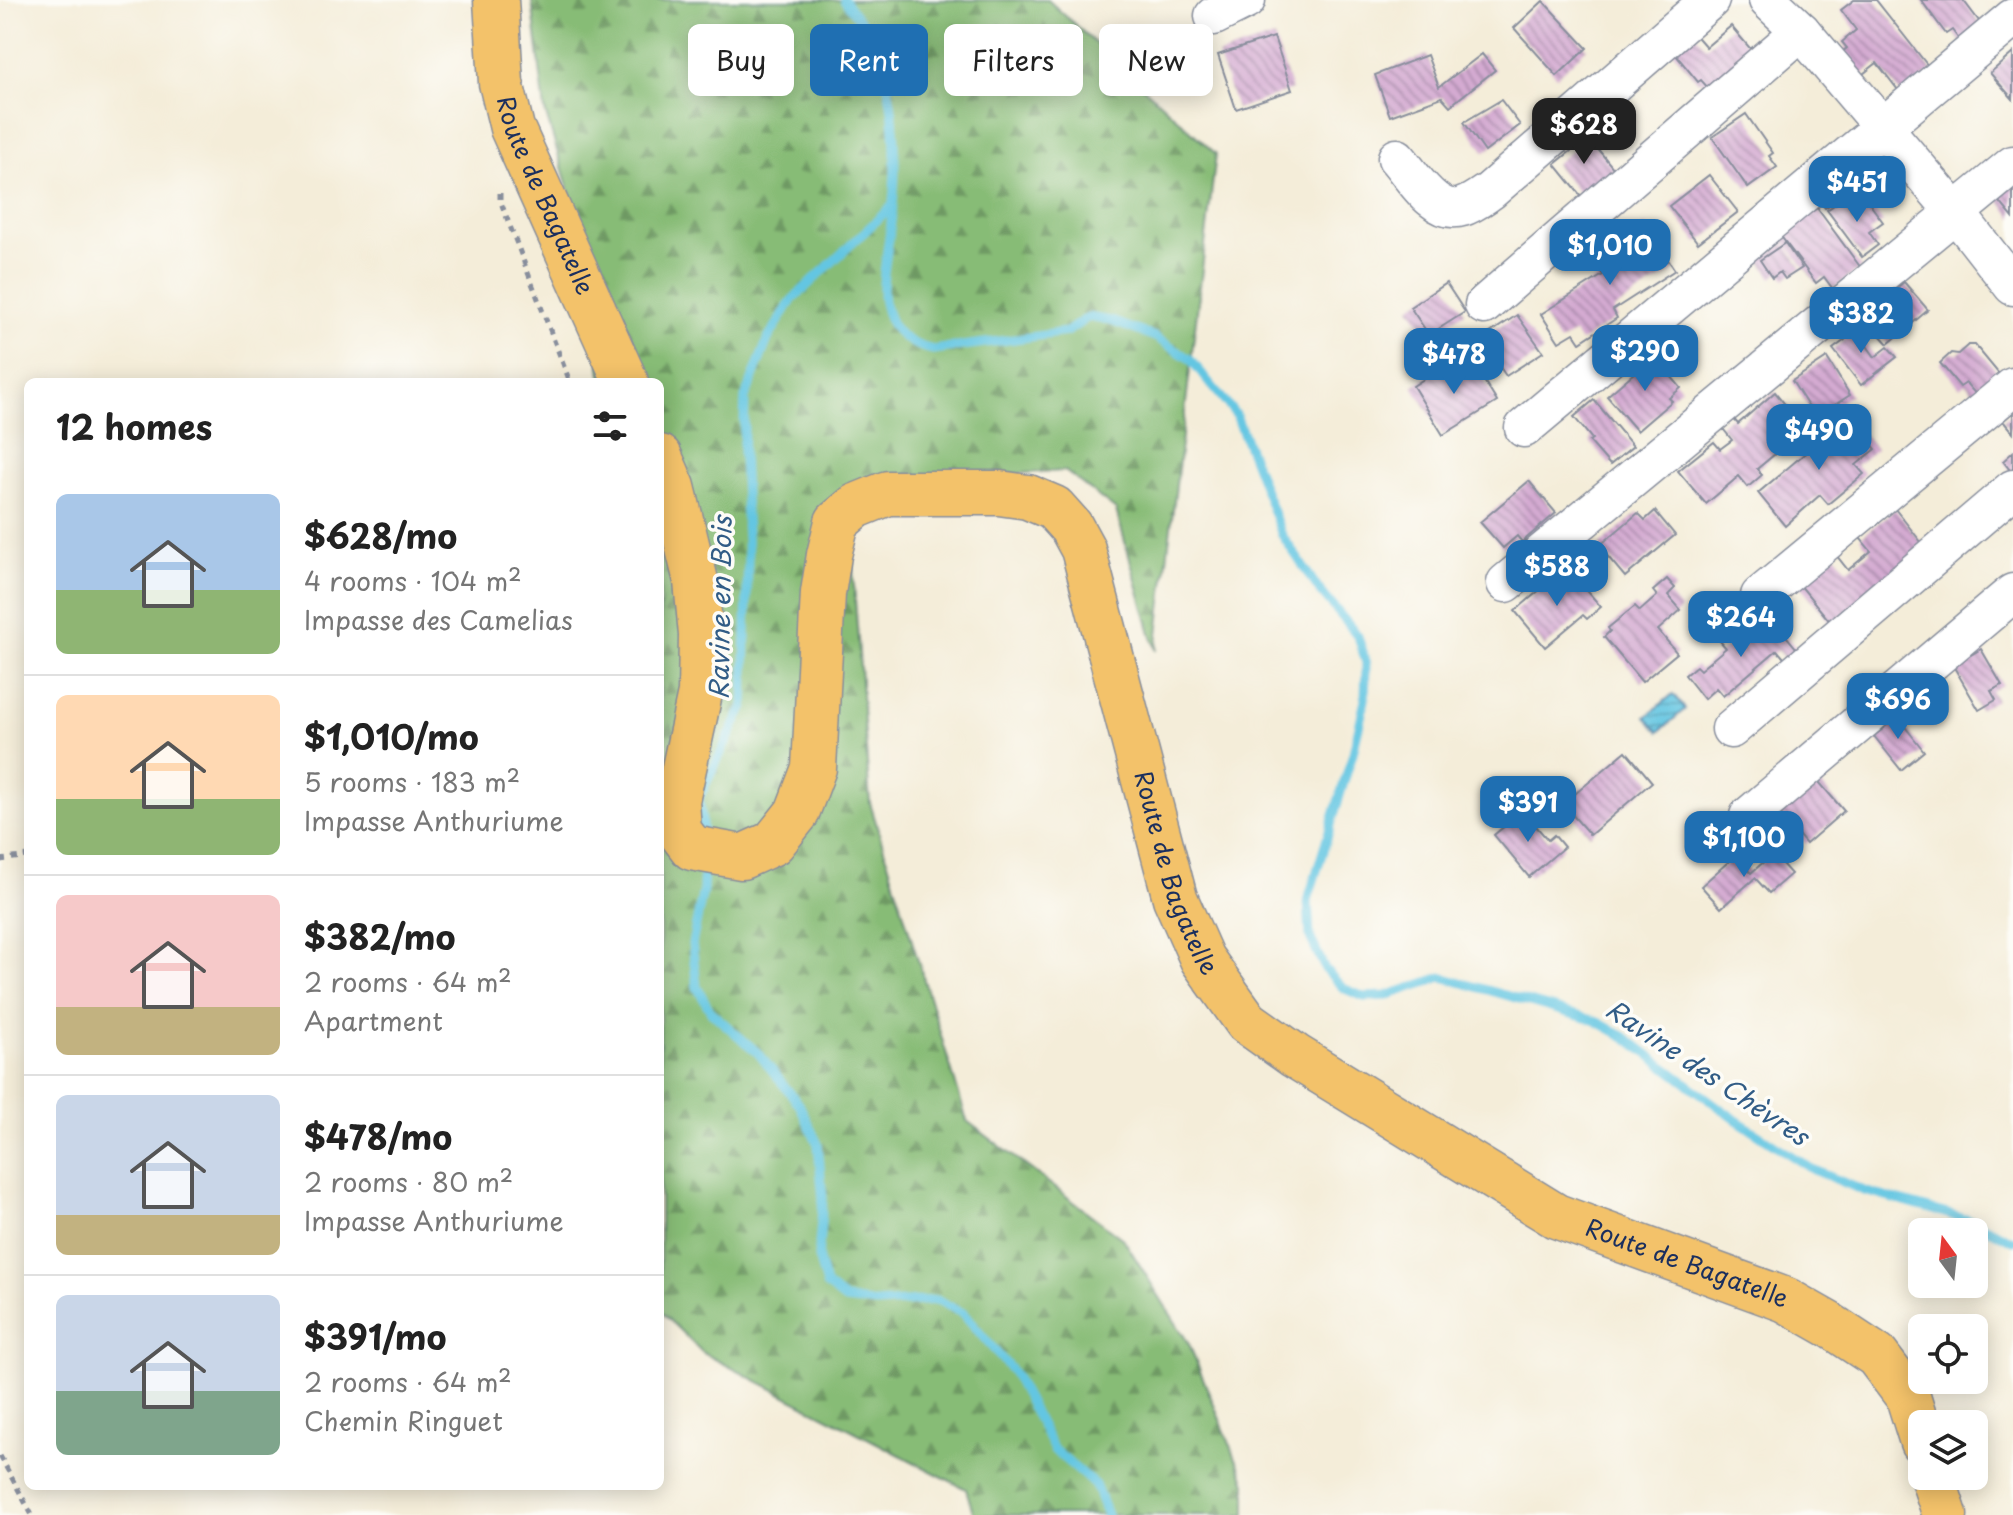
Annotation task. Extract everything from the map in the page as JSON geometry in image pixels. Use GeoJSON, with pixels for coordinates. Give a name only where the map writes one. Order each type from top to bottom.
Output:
{"type":"FeatureCollection","features":[{"type":"Feature","properties":{"kind":"main road","name":"Route de Bagatelle"},"geometry":{"type":"LineString","coordinates":[[496,0],[501,83],[512,128],[624,378]]}},
{"type":"Feature","properties":{"kind":"main road","name":"Route de Bagatelle"},"geometry":{"type":"LineString","coordinates":[[664,466],[686,533],[699,608],[700,693],[677,801],[679,831],[692,848],[742,857],[773,843],[797,813],[814,768],[823,593],[837,522],[856,506],[888,493],[999,493],[1028,497],[1054,508],[1071,527],[1083,549],[1175,898],[1202,959],[1247,1022],[1295,1056],[1556,1216],[1786,1300],[1830,1325],[1877,1356],[1908,1397],[1912,1410]]}},
{"type":"Feature","properties":{"kind":"main road"},"geometry":{"type":"LineString","coordinates":[[1937,1490],[1945,1515]]}},
{"type":"Feature","properties":{"kind":"street"},"geometry":{"type":"LineString","coordinates":[[1397,158],[1431,198],[1445,207],[1459,209],[1474,202],[1710,0]]}},
{"type":"Feature","properties":{"kind":"street"},"geometry":{"type":"LineString","coordinates":[[1768,0],[1801,31],[1956,213],[2013,286]]}},
{"type":"Feature","properties":{"kind":"street"},"geometry":{"type":"LineString","coordinates":[[1524,428],[2013,18]]}},
{"type":"Feature","properties":{"kind":"street"},"geometry":{"type":"LineString","coordinates":[[1484,305],[1801,31]]}},
{"type":"Feature","properties":{"kind":"street"},"geometry":{"type":"LineString","coordinates":[[1506,583],[2013,165]]}},
{"type":"Feature","properties":{"kind":"street"},"geometry":{"type":"LineString","coordinates":[[1760,596],[2013,387]]}},
{"type":"Feature","properties":{"kind":"street"},"geometry":{"type":"LineString","coordinates":[[1731,729],[2013,489]]}},
{"type":"Feature","properties":{"kind":"street"},"geometry":{"type":"LineString","coordinates":[[1749,816],[2013,593]]}},
{"type":"Feature","properties":{"kind":"path"},"geometry":{"type":"LineString","coordinates":[[500,188],[500,200],[568,378]]}},
{"type":"Feature","properties":{"kind":"path"},"geometry":{"type":"LineString","coordinates":[[0,860],[24,857]]}},
{"type":"Feature","properties":{"kind":"path"},"geometry":{"type":"LineString","coordinates":[[0,1456],[32,1515]]}},
{"type":"Feature","properties":{"kind":"green space"},"geometry":{"type":"Polygon","coordinates":[[[532,0],[1048,0],[1074,24],[944,24],[944,96],[1083,96],[1083,32],[1099,47],[1099,96],[1153,96],[1216,154],[1156,651],[1116,510],[1065,471],[884,480],[856,516],[852,559],[870,803],[967,1121],[1124,1240],[1189,1344],[1246,1483],[1246,1515],[974,1515],[966,1489],[703,1353],[664,1315],[664,378],[601,378],[584,240],[545,111],[532,0]]]}},
{"type":"Feature","properties":{"kind":"water"},"geometry":{"type":"Polygon","coordinates":[[[1673,694],[1685,709],[1659,732],[1646,717],[1673,694]]]}},
{"type":"Feature","properties":{"kind":"building"},"geometry":{"type":"Polygon","coordinates":[[[1854,0],[1876,0],[1932,71],[1902,95],[1877,63],[1859,77],[1841,53],[1847,48],[1842,42],[1856,30],[1841,10],[1854,0]]]}},
{"type":"Feature","properties":{"kind":"building"},"geometry":{"type":"Polygon","coordinates":[[[1921,0],[1963,0],[1985,29],[1963,45],[1952,30],[1946,34],[1921,0]]]}},
{"type":"Feature","properties":{"kind":"building"},"geometry":{"type":"Polygon","coordinates":[[[1543,1],[1587,48],[1557,76],[1514,28],[1543,1]]]}},
{"type":"Feature","properties":{"kind":"building"},"geometry":{"type":"Polygon","coordinates":[[[1731,26],[1754,53],[1710,90],[1701,80],[1698,82],[1671,49],[1692,31],[1706,47],[1731,26]]]}},
{"type":"Feature","properties":{"kind":"building"},"geometry":{"type":"Polygon","coordinates":[[[1274,37],[1292,90],[1236,109],[1218,55],[1274,37]]]}},
{"type":"Feature","properties":{"kind":"building"},"geometry":{"type":"Polygon","coordinates":[[[2013,53],[2013,99],[1990,73],[2013,53]]]}},
{"type":"Feature","properties":{"kind":"building"},"geometry":{"type":"Polygon","coordinates":[[[1482,54],[1495,70],[1450,106],[1442,97],[1390,116],[1375,75],[1427,55],[1439,87],[1482,54]]]}},
{"type":"Feature","properties":{"kind":"building"},"geometry":{"type":"Polygon","coordinates":[[[1501,100],[1520,125],[1485,152],[1464,122],[1501,100]]]}},
{"type":"Feature","properties":{"kind":"building"},"geometry":{"type":"Polygon","coordinates":[[[1746,114],[1773,153],[1769,156],[1777,167],[1748,188],[1712,137],[1746,114]]]}},
{"type":"Feature","properties":{"kind":"building"},"geometry":{"type":"Polygon","coordinates":[[[1588,137],[1614,169],[1581,196],[1555,164],[1588,137]]]}},
{"type":"Feature","properties":{"kind":"building"},"geometry":{"type":"Polygon","coordinates":[[[2013,172],[2013,218],[1991,191],[2013,172]]]}},
{"type":"Feature","properties":{"kind":"building"},"geometry":{"type":"Polygon","coordinates":[[[1709,175],[1738,212],[1698,243],[1669,206],[1709,175]]]}},
{"type":"Feature","properties":{"kind":"building"},"geometry":{"type":"Polygon","coordinates":[[[1836,186],[1842,195],[1825,208],[1818,199],[1836,186]]]}},
{"type":"Feature","properties":{"kind":"building"},"geometry":{"type":"Polygon","coordinates":[[[1844,198],[1852,210],[1866,199],[1883,222],[1869,232],[1878,245],[1862,257],[1827,210],[1844,198]]]}},
{"type":"Feature","properties":{"kind":"building"},"geometry":{"type":"Polygon","coordinates":[[[1817,208],[1861,268],[1833,289],[1824,277],[1816,283],[1780,235],[1817,208]]]}},
{"type":"Feature","properties":{"kind":"building"},"geometry":{"type":"Polygon","coordinates":[[[1645,226],[1675,270],[1613,310],[1617,318],[1580,342],[1574,333],[1559,342],[1541,314],[1603,275],[1593,260],[1645,226]]]}},
{"type":"Feature","properties":{"kind":"building"},"geometry":{"type":"Polygon","coordinates":[[[1785,243],[1802,268],[1785,279],[1780,272],[1772,278],[1760,260],[1785,243]]]}},
{"type":"Feature","properties":{"kind":"building"},"geometry":{"type":"Polygon","coordinates":[[[1904,282],[1928,310],[1888,344],[1863,316],[1904,282]]]}},
{"type":"Feature","properties":{"kind":"building"},"geometry":{"type":"Polygon","coordinates":[[[1446,283],[1465,312],[1429,335],[1410,307],[1446,283]]]}},
{"type":"Feature","properties":{"kind":"building"},"geometry":{"type":"Polygon","coordinates":[[[1517,315],[1543,352],[1506,376],[1481,339],[1517,315]]]}},
{"type":"Feature","properties":{"kind":"building"},"geometry":{"type":"Polygon","coordinates":[[[1850,322],[1875,357],[1888,347],[1897,357],[1861,385],[1833,349],[1845,340],[1838,331],[1850,322]]]}},
{"type":"Feature","properties":{"kind":"building"},"geometry":{"type":"Polygon","coordinates":[[[1968,345],[1975,345],[1999,374],[1979,398],[1966,383],[1960,387],[1940,363],[1951,353],[1958,354],[1968,345]]]}},
{"type":"Feature","properties":{"kind":"building"},"geometry":{"type":"Polygon","coordinates":[[[1654,356],[1681,388],[1669,398],[1672,401],[1637,431],[1607,396],[1654,356]]]}},
{"type":"Feature","properties":{"kind":"building"},"geometry":{"type":"Polygon","coordinates":[[[1827,358],[1850,395],[1833,406],[1838,413],[1820,425],[1792,381],[1827,358]]]}},
{"type":"Feature","properties":{"kind":"building"},"geometry":{"type":"Polygon","coordinates":[[[1455,359],[1467,378],[1478,371],[1497,402],[1443,435],[1413,386],[1455,359]]]}},
{"type":"Feature","properties":{"kind":"building"},"geometry":{"type":"Polygon","coordinates":[[[1775,392],[1805,429],[1757,469],[1762,475],[1748,487],[1739,476],[1706,504],[1678,471],[1714,442],[1720,449],[1732,440],[1720,425],[1731,416],[1738,424],[1775,392]]]}},
{"type":"Feature","properties":{"kind":"building"},"geometry":{"type":"Polygon","coordinates":[[[1594,400],[1633,446],[1610,465],[1574,417],[1594,400]]]}},
{"type":"Feature","properties":{"kind":"building"},"geometry":{"type":"Polygon","coordinates":[[[2013,412],[2013,433],[2003,421],[2013,412]]]}},
{"type":"Feature","properties":{"kind":"building"},"geometry":{"type":"Polygon","coordinates":[[[1848,417],[1876,449],[1856,465],[1864,474],[1828,504],[1820,495],[1785,526],[1758,493],[1848,417]]]}},
{"type":"Feature","properties":{"kind":"building"},"geometry":{"type":"Polygon","coordinates":[[[2013,452],[2013,474],[2003,461],[2013,452]]]}},
{"type":"Feature","properties":{"kind":"building"},"geometry":{"type":"Polygon","coordinates":[[[1529,481],[1556,513],[1522,542],[1517,536],[1503,548],[1480,522],[1529,481]]]}},
{"type":"Feature","properties":{"kind":"building"},"geometry":{"type":"Polygon","coordinates":[[[1895,509],[1925,547],[1832,624],[1799,584],[1836,555],[1848,570],[1871,551],[1860,538],[1895,509]]]}},
{"type":"Feature","properties":{"kind":"building"},"geometry":{"type":"Polygon","coordinates":[[[1655,511],[1675,535],[1625,577],[1599,546],[1638,513],[1645,520],[1655,511]]]}},
{"type":"Feature","properties":{"kind":"building"},"geometry":{"type":"Polygon","coordinates":[[[1571,572],[1601,607],[1587,619],[1583,615],[1545,647],[1515,611],[1554,578],[1558,583],[1571,572]]]}},
{"type":"Feature","properties":{"kind":"building"},"geometry":{"type":"Polygon","coordinates":[[[1667,579],[1675,588],[1668,595],[1681,610],[1658,630],[1677,653],[1642,682],[1604,637],[1610,631],[1608,628],[1635,606],[1640,611],[1657,596],[1653,591],[1667,579]]]}},
{"type":"Feature","properties":{"kind":"building"},"geometry":{"type":"Polygon","coordinates":[[[1772,619],[1802,655],[1790,665],[1777,650],[1723,696],[1716,688],[1704,699],[1685,675],[1696,666],[1700,670],[1726,648],[1720,641],[1738,626],[1750,639],[1772,619]]]}},
{"type":"Feature","properties":{"kind":"building"},"geometry":{"type":"Polygon","coordinates":[[[1981,649],[2002,685],[1991,691],[1996,700],[1979,710],[1948,657],[1964,659],[1981,649]]]}},
{"type":"Feature","properties":{"kind":"building"},"geometry":{"type":"Polygon","coordinates":[[[1891,709],[1924,751],[1901,770],[1874,736],[1884,728],[1878,720],[1891,709]]]}},
{"type":"Feature","properties":{"kind":"building"},"geometry":{"type":"Polygon","coordinates":[[[1626,751],[1652,782],[1590,835],[1563,804],[1626,751]]]}},
{"type":"Feature","properties":{"kind":"building"},"geometry":{"type":"Polygon","coordinates":[[[1813,775],[1844,811],[1806,844],[1775,808],[1813,775]]]}},
{"type":"Feature","properties":{"kind":"building"},"geometry":{"type":"Polygon","coordinates":[[[1523,811],[1548,840],[1554,835],[1564,847],[1529,877],[1494,835],[1523,811]]]}},
{"type":"Feature","properties":{"kind":"building"},"geometry":{"type":"Polygon","coordinates":[[[1773,854],[1791,874],[1769,893],[1755,878],[1721,908],[1701,886],[1735,856],[1751,873],[1773,854]]]}},
{"type":"Feature","properties":{"kind":"waterway","name":"Ravine des Chèvres"},"geometry":{"type":"LineString","coordinates":[[844,0],[875,44],[885,72],[893,115],[895,179],[883,294],[890,321],[900,335],[914,344],[933,350],[1067,332],[1088,317],[1111,321],[1155,337],[1190,359],[1236,415],[1282,535],[1317,587],[1358,636],[1366,663],[1365,700],[1353,753],[1308,900],[1310,937],[1325,969],[1343,988],[1364,997],[1386,996],[1442,977],[1596,1021],[1625,1037],[1735,1119],[1812,1169],[1864,1191],[1973,1221],[2013,1241]]}},
{"type":"Feature","properties":{"kind":"waterway","name":"Ravine en Bois"},"geometry":{"type":"LineString","coordinates":[[703,834],[699,798],[744,706],[748,558],[743,454],[745,398],[768,339],[792,300],[893,205]]}},
{"type":"Feature","properties":{"kind":"waterway","name":"Ravine en Bois"},"geometry":{"type":"LineString","coordinates":[[704,861],[703,890],[692,944],[697,987],[711,1012],[758,1053],[799,1104],[818,1144],[823,1199],[818,1257],[826,1285],[845,1300],[876,1304],[937,1300],[963,1313],[1012,1371],[1054,1450],[1095,1485],[1107,1515]]}}]}
